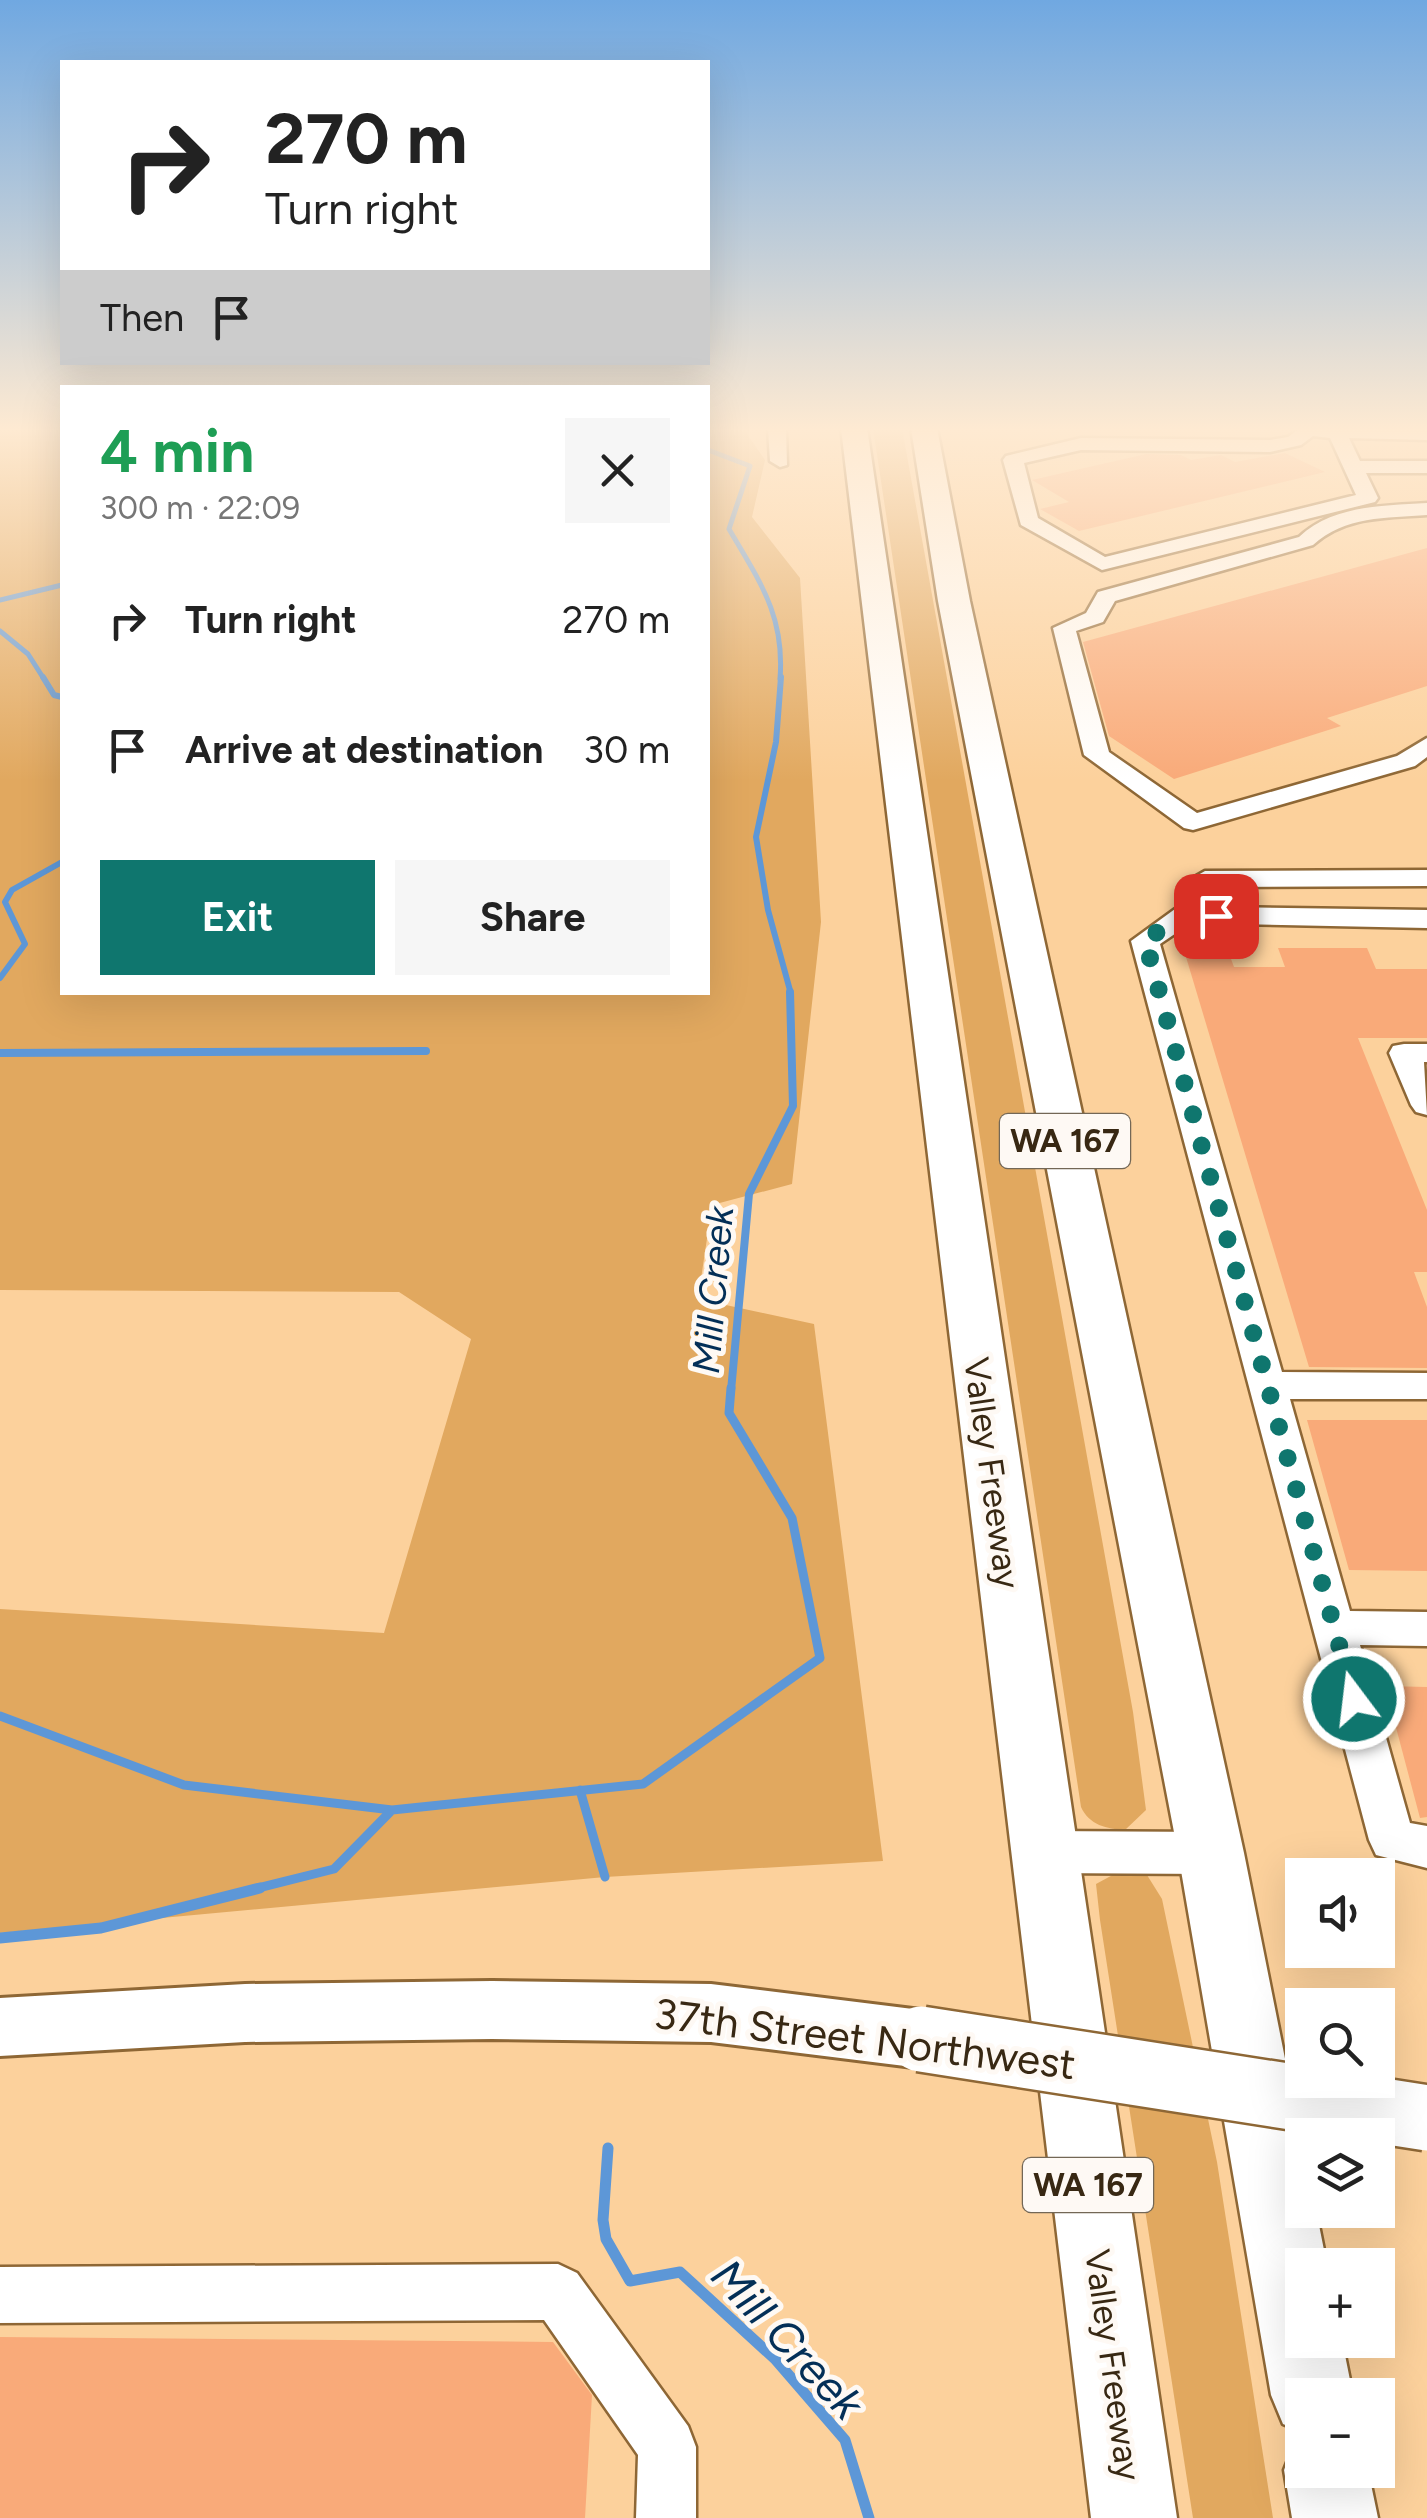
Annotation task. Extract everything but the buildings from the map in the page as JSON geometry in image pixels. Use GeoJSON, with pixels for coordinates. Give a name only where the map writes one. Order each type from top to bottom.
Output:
{"type":"FeatureCollection","features":[{"type":"Feature","properties":{"kind":"highway","name":"Valley Freeway"},"geometry":{"type":"LineString","coordinates":[[870,546],[1134,2518]]}},
{"type":"Feature","properties":{"kind":"highway","name":"WA 167"},"geometry":{"type":"LineString","coordinates":[[944,546],[1212,1854],[1309,2378]]}},
{"type":"Feature","properties":{"kind":"highway"},"geometry":{"type":"LineString","coordinates":[[1329,2488],[1335,2518]]}},
{"type":"Feature","properties":{"kind":"main road","name":"37th Street Northwest"},"geometry":{"type":"LineString","coordinates":[[0,2027],[245,2013],[710,2013],[920,2040],[1427,2118]]}},
{"type":"Feature","properties":{"kind":"street"},"geometry":{"type":"LineString","coordinates":[[1070,546],[1102,564],[1175,546]]}},
{"type":"Feature","properties":{"kind":"street"},"geometry":{"type":"LineString","coordinates":[[1290,546],[1106,597],[1095,617],[1064,628],[1097,754],[1192,822],[1406,760],[1427,745]]}},
{"type":"Feature","properties":{"kind":"street"},"geometry":{"type":"LineString","coordinates":[[1216,916],[1205,879],[1427,878]]}},
{"type":"Feature","properties":{"kind":"street"},"geometry":{"type":"LineString","coordinates":[[1427,919],[1184,915],[1145,940],[1392,1840],[1427,1848]]}},
{"type":"Feature","properties":{"kind":"street"},"geometry":{"type":"LineString","coordinates":[[1427,1053],[1404,1053],[1427,1105]]}},
{"type":"Feature","properties":{"kind":"street"},"geometry":{"type":"LineString","coordinates":[[1267,1385],[1427,1386]]}},
{"type":"Feature","properties":{"kind":"street"},"geometry":{"type":"LineString","coordinates":[[1334,1628],[1427,1628]]}},
{"type":"Feature","properties":{"kind":"street"},"geometry":{"type":"LineString","coordinates":[[1042,1852],[1212,1854]]}},
{"type":"Feature","properties":{"kind":"street"},"geometry":{"type":"LineString","coordinates":[[0,2295],[558,2292],[667,2447],[666,2518]]}},
{"type":"Feature","properties":{"kind":"shaded area"},"geometry":{"type":"Polygon","coordinates":[[[0,546],[60,546],[60,995],[710,995],[710,546],[774,546],[800,578],[821,922],[792,1184],[712,1205],[698,1299],[814,1324],[883,1861],[605,1877],[0,1933],[0,1609],[384,1633],[471,1339],[399,1292],[0,1290],[0,546]]]}},
{"type":"Feature","properties":{"kind":"shaded area"},"geometry":{"type":"Polygon","coordinates":[[[891,546],[923,546],[1133,1712],[1146,1810],[1125,1830],[1099,1825],[1081,1807],[891,546]]]}},
{"type":"Feature","properties":{"kind":"shaded area"},"geometry":{"type":"Polygon","coordinates":[[[1120,1871],[1147,1875],[1162,1899],[1217,2162],[1273,2518],[1193,2518],[1100,1920],[1096,1884],[1120,1871]]]}},
{"type":"Feature","properties":{"kind":"waterway","name":"Mill Creek"},"geometry":{"type":"LineString","coordinates":[[738,546],[774,618],[781,657],[780,679]]}},
{"type":"Feature","properties":{"kind":"waterway"},"geometry":{"type":"LineString","coordinates":[[0,600],[60,585]]}},
{"type":"Feature","properties":{"kind":"waterway"},"geometry":{"type":"LineString","coordinates":[[0,631],[28,654],[44,679]]}},
{"type":"Feature","properties":{"kind":"waterway"},"geometry":{"type":"LineString","coordinates":[[43,677],[54,695],[60,696]]}},
{"type":"Feature","properties":{"kind":"waterway","name":"Mill Creek"},"geometry":{"type":"LineString","coordinates":[[781,677],[776,742],[756,837],[768,910],[791,994]]}},
{"type":"Feature","properties":{"kind":"waterway"},"geometry":{"type":"LineString","coordinates":[[0,978],[25,944],[5,902],[12,890],[60,863]]}},
{"type":"Feature","properties":{"kind":"waterway","name":"Mill Creek"},"geometry":{"type":"LineString","coordinates":[[731,1391],[749,1194],[793,1106],[790,992]]}},
{"type":"Feature","properties":{"kind":"waterway"},"geometry":{"type":"LineString","coordinates":[[0,1053],[426,1051]]}},
{"type":"Feature","properties":{"kind":"waterway","name":"Mill Creek"},"geometry":{"type":"LineString","coordinates":[[580,1791],[643,1784],[820,1658],[792,1518],[729,1413],[731,1388]]}},
{"type":"Feature","properties":{"kind":"waterway"},"geometry":{"type":"LineString","coordinates":[[0,1716],[184,1785],[392,1810]]}},
{"type":"Feature","properties":{"kind":"waterway"},"geometry":{"type":"LineString","coordinates":[[392,1810],[580,1791]]}},
{"type":"Feature","properties":{"kind":"waterway"},"geometry":{"type":"LineString","coordinates":[[580,1791],[605,1877]]}},
{"type":"Feature","properties":{"kind":"waterway"},"geometry":{"type":"LineString","coordinates":[[250,1890],[334,1869],[392,1810]]}},
{"type":"Feature","properties":{"kind":"waterway"},"geometry":{"type":"LineString","coordinates":[[0,1938],[101,1928],[260,1888]]}},
{"type":"Feature","properties":{"kind":"waterway","name":"Mill Creek"},"geometry":{"type":"LineString","coordinates":[[608,2148],[603,2220],[606,2239],[630,2281],[680,2272],[775,2359],[845,2440],[869,2518]]}},
{"type":"Feature","properties":{"kind":"route"},"geometry":{"type":"LineString","coordinates":[[1216,916],[1184,915],[1145,940],[1354,1699]]}}]}
